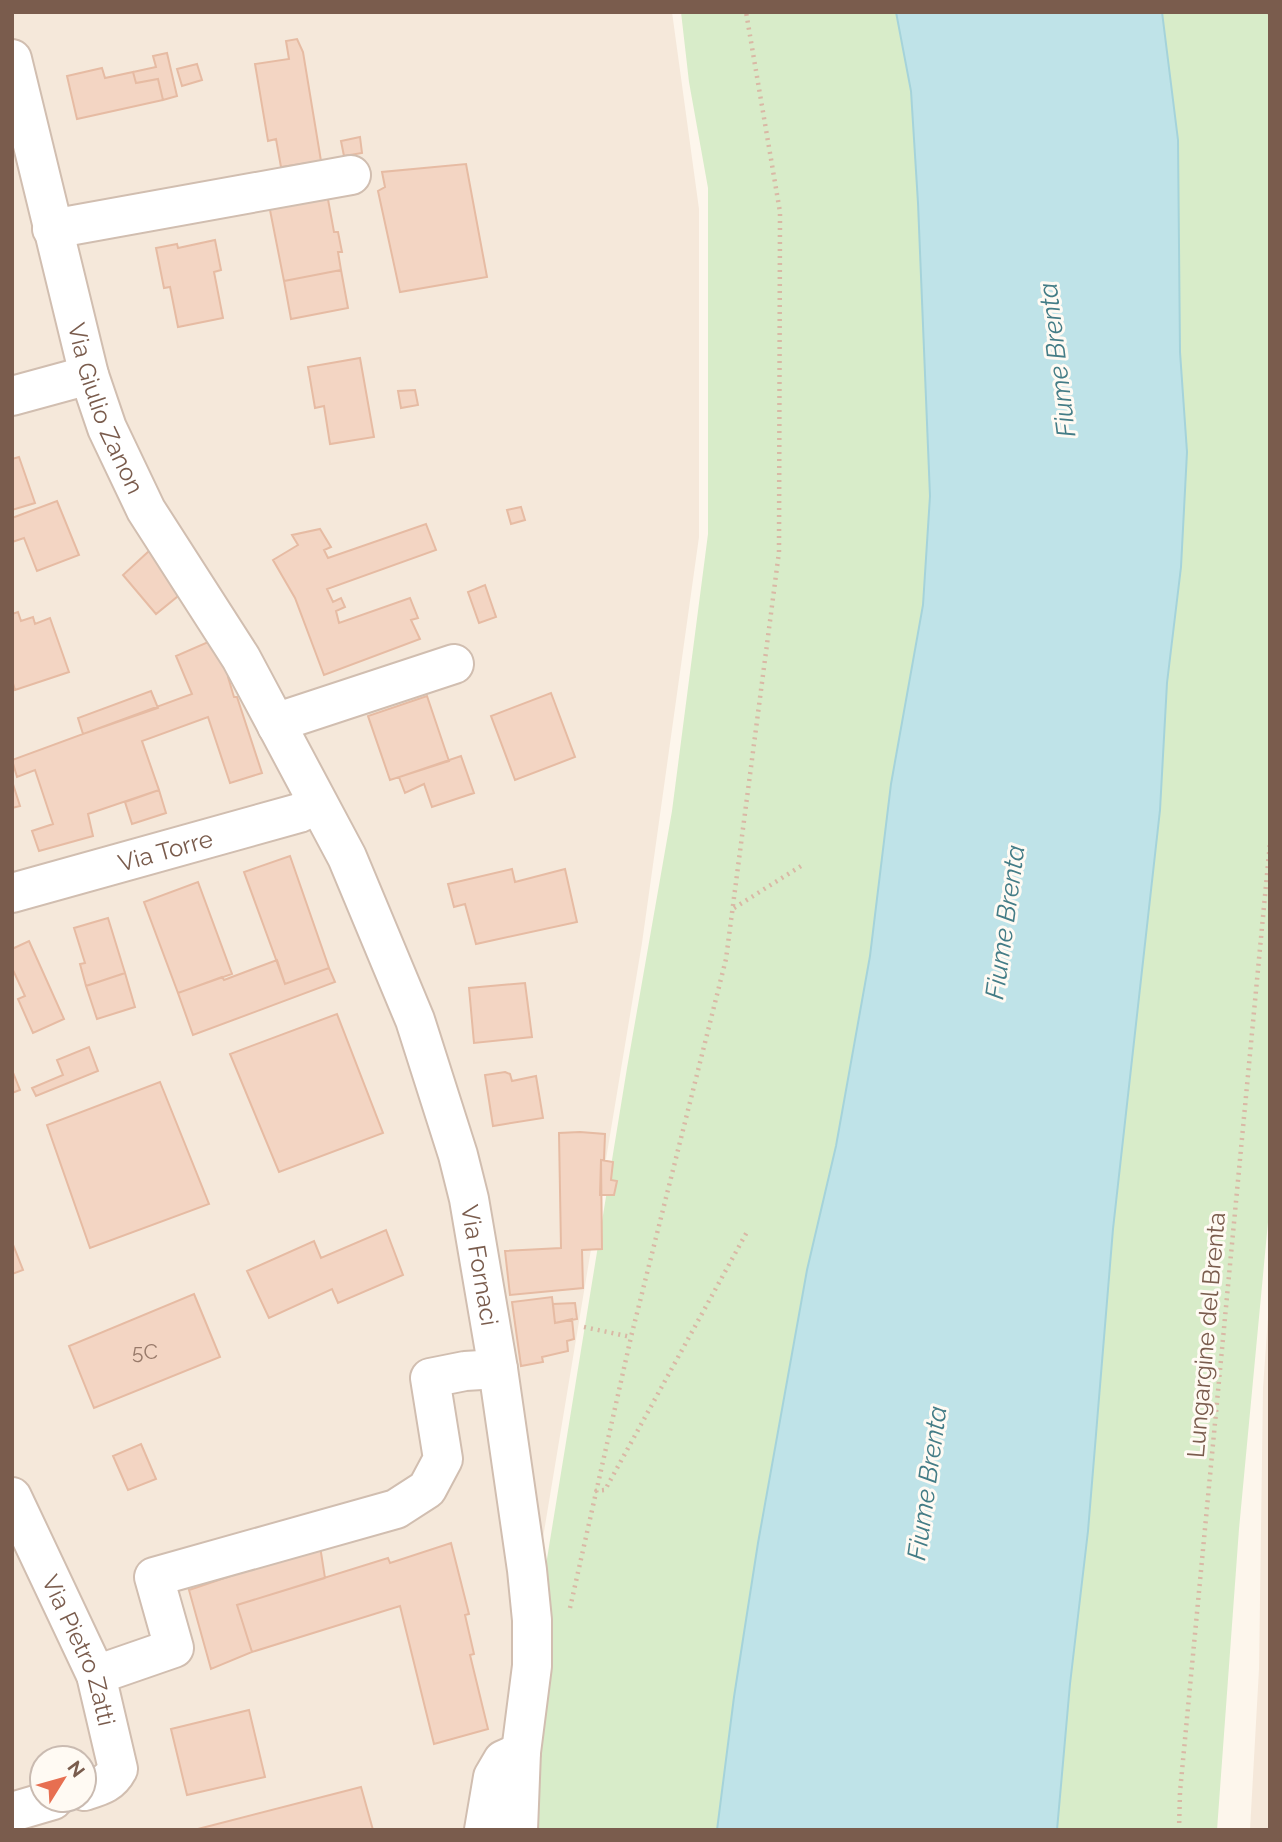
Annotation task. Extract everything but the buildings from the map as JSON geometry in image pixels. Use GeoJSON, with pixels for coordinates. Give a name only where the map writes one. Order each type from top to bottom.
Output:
{"type":"FeatureCollection","features":[{"type":"Feature","properties":{"kind":"street","name":"Via Giulio Zanon"},"geometry":{"type":"LineString","coordinates":[[12,59],[89,375],[107,428],[146,510],[241,658],[318,804]]}},
{"type":"Feature","properties":{"kind":"street"},"geometry":{"type":"LineString","coordinates":[[52,229],[351,175]]}},
{"type":"Feature","properties":{"kind":"street"},"geometry":{"type":"LineString","coordinates":[[12,396],[89,375]]}},
{"type":"Feature","properties":{"kind":"street"},"geometry":{"type":"LineString","coordinates":[[277,726],[290,718],[454,664]]}},
{"type":"Feature","properties":{"kind":"street","name":"Via Torre"},"geometry":{"type":"LineString","coordinates":[[12,893],[299,813],[318,804]]}},
{"type":"Feature","properties":{"kind":"street","name":"Via Fornaci"},"geometry":{"type":"LineString","coordinates":[[318,804],[347,857],[372,912],[415,1020],[437,1084],[469,1199],[498,1369],[527,1570],[531,1620],[532,1666],[521,1752],[518,1830]]}},
{"type":"Feature","properties":{"kind":"street"},"geometry":{"type":"LineString","coordinates":[[89,1660],[174,1648],[154,1577],[396,1509],[427,1489],[443,1459],[430,1378],[465,1371],[498,1369]]}},
{"type":"Feature","properties":{"kind":"street","name":"Via Pietro Zatti"},"geometry":{"type":"LineString","coordinates":[[12,1497],[89,1660],[118,1769],[113,1779],[98,1787]]}},
{"type":"Feature","properties":{"kind":"street"},"geometry":{"type":"LineString","coordinates":[[484,1830],[493,1777],[503,1760],[521,1752]]}},
{"type":"Feature","properties":{"kind":"path"},"geometry":{"type":"LineString","coordinates":[[569,1613],[631,1337],[726,959],[779,552],[780,212],[746,12]]}},
{"type":"Feature","properties":{"kind":"path","name":"Lungargine del Brenta"},"geometry":{"type":"LineString","coordinates":[[1179,1830],[1181,1778],[1270,843]]}},
{"type":"Feature","properties":{"kind":"path"},"geometry":{"type":"LineString","coordinates":[[733,908],[801,866]]}},
{"type":"Feature","properties":{"kind":"path"},"geometry":{"type":"LineString","coordinates":[[595,1491],[605,1490],[748,1230]]}},
{"type":"Feature","properties":{"kind":"path"},"geometry":{"type":"LineString","coordinates":[[584,1327],[631,1337]]}},
{"type":"Feature","properties":{"kind":"shaded area"},"geometry":{"type":"Polygon","coordinates":[[[12,12],[672,12],[699,209],[699,537],[642,943],[511,1730],[477,1830],[12,1830],[12,12]]]}},
{"type":"Feature","properties":{"kind":"shaded area"},"geometry":{"type":"Polygon","coordinates":[[[1270,1289],[1270,1830],[1250,1830],[1259,1669],[1263,1388],[1270,1289]]]}},
{"type":"Feature","properties":{"kind":"green space"},"geometry":{"type":"Polygon","coordinates":[[[681,12],[896,12],[911,91],[918,203],[930,496],[923,605],[891,784],[870,956],[836,1146],[807,1270],[758,1543],[717,1830],[491,1830],[538,1614],[672,811],[708,534],[708,188],[689,82],[681,12]]]}},
{"type":"Feature","properties":{"kind":"green space"},"geometry":{"type":"Polygon","coordinates":[[[1162,12],[1270,12],[1270,1201],[1239,1529],[1217,1830],[1057,1830],[1070,1684],[1088,1531],[1113,1229],[1160,810],[1167,683],[1181,567],[1187,452],[1180,352],[1178,140],[1162,12]]]}},
{"type":"Feature","properties":{"kind":"water","name":"Fiume Brenta"},"geometry":{"type":"Polygon","coordinates":[[[896,12],[1162,12],[1178,140],[1180,352],[1187,452],[1181,567],[1167,683],[1160,810],[1113,1229],[1088,1531],[1070,1684],[1057,1830],[717,1830],[758,1543],[807,1270],[836,1146],[870,956],[891,784],[923,605],[930,496],[918,203],[911,91],[896,12]]]}}]}
